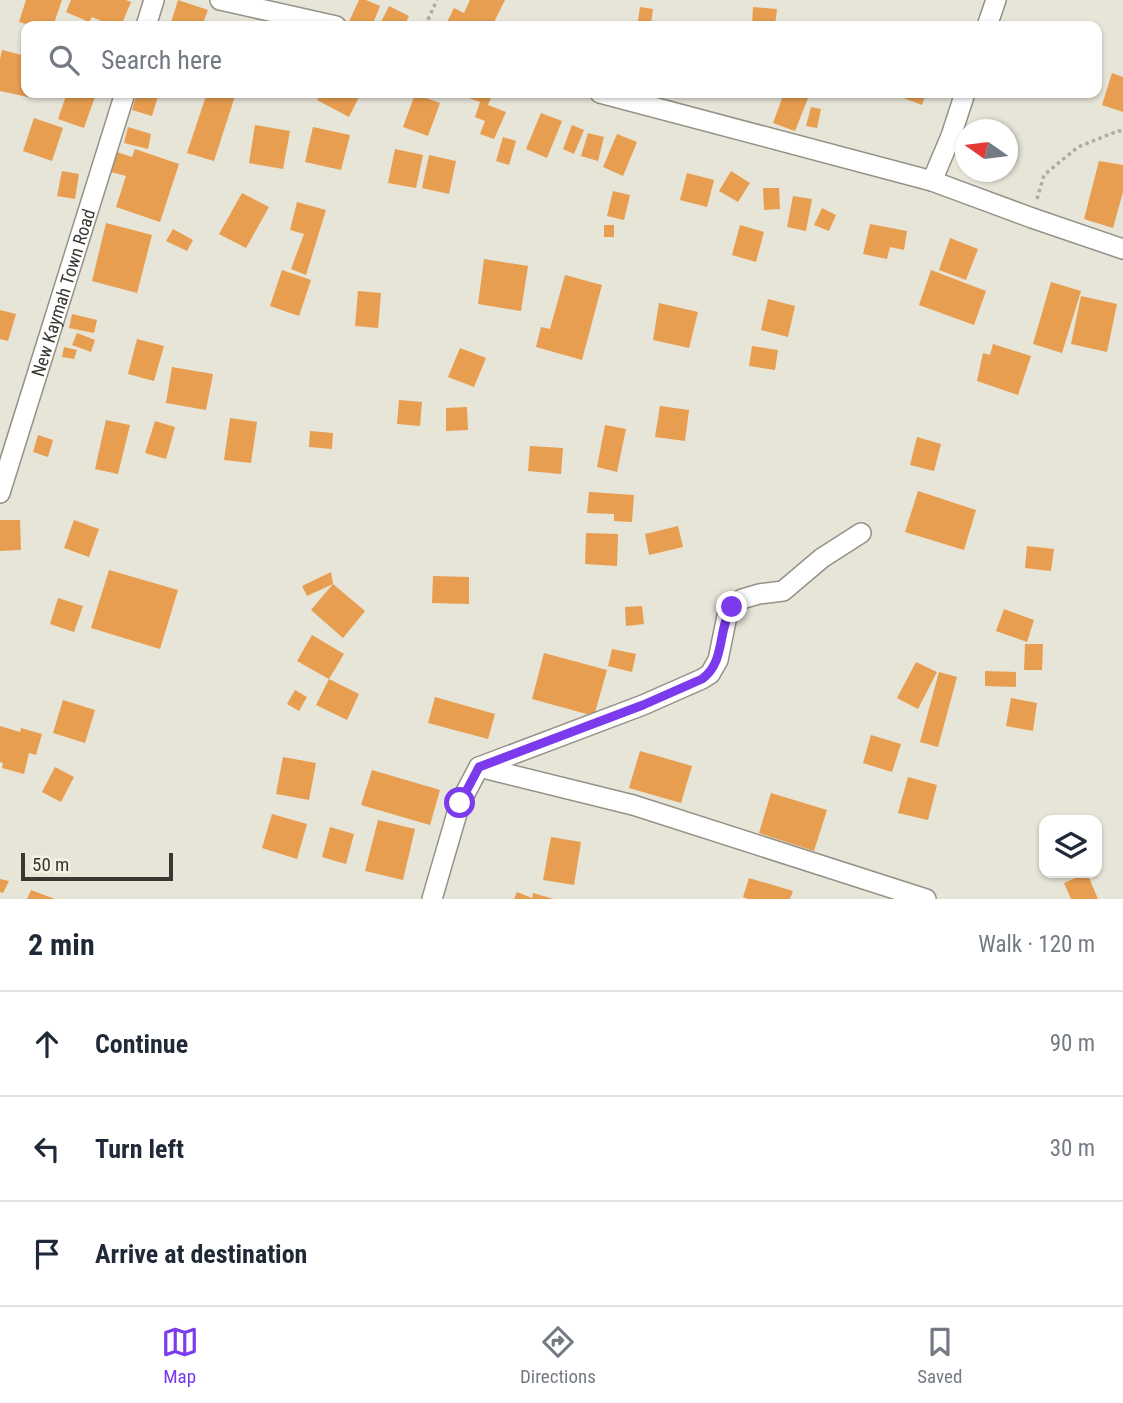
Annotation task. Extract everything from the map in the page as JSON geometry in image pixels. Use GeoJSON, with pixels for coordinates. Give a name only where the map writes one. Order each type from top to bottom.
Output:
{"type":"FeatureCollection","features":[{"type":"Feature","properties":{"kind":"street"},"geometry":{"type":"LineString","coordinates":[[148,21],[154,0]]}},
{"type":"Feature","properties":{"kind":"street"},"geometry":{"type":"LineString","coordinates":[[220,0],[314,21]]}},
{"type":"Feature","properties":{"kind":"street"},"geometry":{"type":"LineString","coordinates":[[989,21],[996,0]]}},
{"type":"Feature","properties":{"kind":"street","name":"New Kaymah Town Road"},"geometry":{"type":"LineString","coordinates":[[0,493],[123,98]]}},
{"type":"Feature","properties":{"kind":"street"},"geometry":{"type":"LineString","coordinates":[[619,98],[932,181],[1123,249]]}},
{"type":"Feature","properties":{"kind":"street"},"geometry":{"type":"LineString","coordinates":[[932,181],[963,98]]}},
{"type":"Feature","properties":{"kind":"street"},"geometry":{"type":"LineString","coordinates":[[432,899],[460,803],[479,767],[643,705],[702,679],[710,674],[718,660],[727,616],[732,607],[742,599],[783,591],[822,558],[861,533]]}},
{"type":"Feature","properties":{"kind":"street"},"geometry":{"type":"LineString","coordinates":[[479,767],[633,805],[926,899]]}},
{"type":"Feature","properties":{"kind":"path"},"geometry":{"type":"LineString","coordinates":[[427,21],[437,0]]}},
{"type":"Feature","properties":{"kind":"path"},"geometry":{"type":"LineString","coordinates":[[1032,218],[1044,175],[1078,147],[1123,131]]}},
{"type":"Feature","properties":{"kind":"building"},"geometry":{"type":"Polygon","coordinates":[[[26,0],[62,0],[55,21],[19,22],[26,0]]]}},
{"type":"Feature","properties":{"kind":"building"},"geometry":{"type":"Polygon","coordinates":[[[71,0],[131,2],[123,21],[101,21],[92,17],[87,21],[66,12],[71,0]]]}},
{"type":"Feature","properties":{"kind":"building"},"geometry":{"type":"Polygon","coordinates":[[[178,0],[208,10],[204,21],[172,21],[178,0]]]}},
{"type":"Feature","properties":{"kind":"building"},"geometry":{"type":"Polygon","coordinates":[[[359,0],[380,6],[374,21],[349,21],[359,0]]]}},
{"type":"Feature","properties":{"kind":"building"},"geometry":{"type":"Polygon","coordinates":[[[470,0],[505,0],[494,21],[448,21],[454,8],[464,13],[470,0]]]}},
{"type":"Feature","properties":{"kind":"building"},"geometry":{"type":"Polygon","coordinates":[[[389,6],[409,16],[406,21],[382,21],[389,6]]]}},
{"type":"Feature","properties":{"kind":"building"},"geometry":{"type":"Polygon","coordinates":[[[640,7],[653,9],[651,21],[638,21],[640,7]]]}},
{"type":"Feature","properties":{"kind":"building"},"geometry":{"type":"Polygon","coordinates":[[[753,7],[777,9],[776,21],[752,21],[753,7]]]}},
{"type":"Feature","properties":{"kind":"building"},"geometry":{"type":"Polygon","coordinates":[[[2,50],[21,55],[21,96],[0,91],[2,50]]]}},
{"type":"Feature","properties":{"kind":"building"},"geometry":{"type":"Polygon","coordinates":[[[1112,73],[1123,77],[1123,112],[1102,105],[1112,73]]]}},
{"type":"Feature","properties":{"kind":"building"},"geometry":{"type":"Polygon","coordinates":[[[65,98],[95,98],[84,128],[58,119],[65,98]]]}},
{"type":"Feature","properties":{"kind":"building"},"geometry":{"type":"Polygon","coordinates":[[[136,98],[157,98],[152,116],[132,110],[136,98]]]}},
{"type":"Feature","properties":{"kind":"building"},"geometry":{"type":"Polygon","coordinates":[[[205,98],[234,98],[214,161],[187,153],[205,98]]]}},
{"type":"Feature","properties":{"kind":"building"},"geometry":{"type":"Polygon","coordinates":[[[318,98],[358,98],[349,117],[317,100],[318,98]]]}},
{"type":"Feature","properties":{"kind":"building"},"geometry":{"type":"Polygon","coordinates":[[[414,98],[426,98],[440,103],[428,136],[403,127],[414,98]]]}},
{"type":"Feature","properties":{"kind":"building"},"geometry":{"type":"Polygon","coordinates":[[[469,98],[491,98],[488,105],[506,112],[494,139],[480,134],[485,121],[475,117],[480,102],[469,98]]]}},
{"type":"Feature","properties":{"kind":"building"},"geometry":{"type":"Polygon","coordinates":[[[782,98],[808,98],[795,131],[773,123],[782,98]]]}},
{"type":"Feature","properties":{"kind":"building"},"geometry":{"type":"Polygon","coordinates":[[[903,98],[924,98],[922,105],[903,98]]]}},
{"type":"Feature","properties":{"kind":"building"},"geometry":{"type":"Polygon","coordinates":[[[811,107],[821,109],[817,128],[806,126],[811,107]]]}},
{"type":"Feature","properties":{"kind":"building"},"geometry":{"type":"Polygon","coordinates":[[[541,113],[562,121],[547,158],[526,149],[541,113]]]}},
{"type":"Feature","properties":{"kind":"building"},"geometry":{"type":"Polygon","coordinates":[[[34,118],[63,128],[52,161],[23,151],[34,118]]]}},
{"type":"Feature","properties":{"kind":"building"},"geometry":{"type":"Polygon","coordinates":[[[255,125],[290,131],[283,169],[249,163],[255,125]]]}},
{"type":"Feature","properties":{"kind":"building"},"geometry":{"type":"Polygon","coordinates":[[[572,125],[584,130],[574,154],[563,149],[572,125]]]}},
{"type":"Feature","properties":{"kind":"building"},"geometry":{"type":"Polygon","coordinates":[[[128,127],[151,134],[148,149],[124,143],[128,127]]]}},
{"type":"Feature","properties":{"kind":"building"},"geometry":{"type":"Polygon","coordinates":[[[313,127],[350,135],[341,170],[305,162],[313,127]]]}},
{"type":"Feature","properties":{"kind":"building"},"geometry":{"type":"Polygon","coordinates":[[[588,133],[604,137],[598,161],[581,156],[588,133]]]}},
{"type":"Feature","properties":{"kind":"building"},"geometry":{"type":"Polygon","coordinates":[[[617,134],[637,142],[623,176],[603,167],[617,134]]]}},
{"type":"Feature","properties":{"kind":"building"},"geometry":{"type":"Polygon","coordinates":[[[503,137],[516,141],[509,165],[496,161],[503,137]]]}},
{"type":"Feature","properties":{"kind":"building"},"geometry":{"type":"Polygon","coordinates":[[[135,149],[179,164],[160,222],[116,207],[126,176],[111,172],[117,152],[132,157],[135,149]]]}},
{"type":"Feature","properties":{"kind":"building"},"geometry":{"type":"Polygon","coordinates":[[[395,149],[423,155],[416,188],[388,183],[395,149]]]}},
{"type":"Feature","properties":{"kind":"building"},"geometry":{"type":"Polygon","coordinates":[[[429,155],[456,161],[449,194],[422,188],[429,155]]]}},
{"type":"Feature","properties":{"kind":"building"},"geometry":{"type":"Polygon","coordinates":[[[1099,161],[1123,165],[1123,192],[1113,228],[1084,219],[1099,161]]]}},
{"type":"Feature","properties":{"kind":"building"},"geometry":{"type":"Polygon","coordinates":[[[62,171],[79,174],[75,199],[57,196],[62,171]]]}},
{"type":"Feature","properties":{"kind":"building"},"geometry":{"type":"Polygon","coordinates":[[[731,171],[750,183],[738,202],[719,191],[731,171]]]}},
{"type":"Feature","properties":{"kind":"building"},"geometry":{"type":"Polygon","coordinates":[[[687,173],[714,180],[707,207],[680,200],[687,173]]]}},
{"type":"Feature","properties":{"kind":"building"},"geometry":{"type":"Polygon","coordinates":[[[763,188],[779,188],[780,209],[764,210],[763,188]]]}},
{"type":"Feature","properties":{"kind":"building"},"geometry":{"type":"Polygon","coordinates":[[[613,191],[630,195],[624,220],[607,216],[613,191]]]}},
{"type":"Feature","properties":{"kind":"building"},"geometry":{"type":"Polygon","coordinates":[[[242,193],[269,207],[246,248],[219,234],[242,193]]]}},
{"type":"Feature","properties":{"kind":"building"},"geometry":{"type":"Polygon","coordinates":[[[793,196],[812,199],[806,231],[787,227],[793,196]]]}},
{"type":"Feature","properties":{"kind":"building"},"geometry":{"type":"Polygon","coordinates":[[[297,202],[326,210],[306,275],[291,269],[304,234],[290,230],[297,202]]]}},
{"type":"Feature","properties":{"kind":"building"},"geometry":{"type":"Polygon","coordinates":[[[822,208],[836,215],[829,231],[814,225],[822,208]]]}},
{"type":"Feature","properties":{"kind":"building"},"geometry":{"type":"Polygon","coordinates":[[[106,223],[152,235],[137,293],[92,281],[106,223]]]}},
{"type":"Feature","properties":{"kind":"building"},"geometry":{"type":"Polygon","coordinates":[[[870,224],[907,231],[904,250],[890,247],[887,259],[863,254],[870,224]]]}},
{"type":"Feature","properties":{"kind":"building"},"geometry":{"type":"Polygon","coordinates":[[[604,225],[614,225],[614,237],[604,237],[604,225]]]}},
{"type":"Feature","properties":{"kind":"building"},"geometry":{"type":"Polygon","coordinates":[[[740,225],[764,232],[756,262],[732,255],[740,225]]]}},
{"type":"Feature","properties":{"kind":"building"},"geometry":{"type":"Polygon","coordinates":[[[173,229],[193,240],[187,251],[166,241],[173,229]]]}},
{"type":"Feature","properties":{"kind":"building"},"geometry":{"type":"Polygon","coordinates":[[[950,238],[978,249],[966,280],[939,270],[950,238]]]}},
{"type":"Feature","properties":{"kind":"building"},"geometry":{"type":"Polygon","coordinates":[[[484,259],[528,266],[521,311],[478,304],[484,259]]]}},
{"type":"Feature","properties":{"kind":"building"},"geometry":{"type":"Polygon","coordinates":[[[282,270],[311,280],[299,316],[270,306],[282,270]]]}},
{"type":"Feature","properties":{"kind":"building"},"geometry":{"type":"Polygon","coordinates":[[[931,270],[986,291],[974,325],[919,305],[931,270]]]}},
{"type":"Feature","properties":{"kind":"building"},"geometry":{"type":"Polygon","coordinates":[[[565,275],[602,285],[582,360],[536,347],[541,327],[550,329],[565,275]]]}},
{"type":"Feature","properties":{"kind":"building"},"geometry":{"type":"Polygon","coordinates":[[[1051,282],[1081,291],[1062,353],[1033,344],[1051,282]]]}},
{"type":"Feature","properties":{"kind":"building"},"geometry":{"type":"Polygon","coordinates":[[[358,291],[381,293],[378,328],[355,326],[358,291]]]}},
{"type":"Feature","properties":{"kind":"building"},"geometry":{"type":"Polygon","coordinates":[[[1081,296],[1117,304],[1107,352],[1071,344],[1081,296]]]}},
{"type":"Feature","properties":{"kind":"building"},"geometry":{"type":"Polygon","coordinates":[[[768,299],[795,306],[788,337],[761,330],[768,299]]]}},
{"type":"Feature","properties":{"kind":"building"},"geometry":{"type":"Polygon","coordinates":[[[659,303],[698,312],[689,348],[653,340],[659,303]]]}},
{"type":"Feature","properties":{"kind":"building"},"geometry":{"type":"Polygon","coordinates":[[[0,310],[16,314],[8,341],[0,339],[0,310]]]}},
{"type":"Feature","properties":{"kind":"building"},"geometry":{"type":"Polygon","coordinates":[[[72,314],[97,320],[94,333],[69,328],[72,314]]]}},
{"type":"Feature","properties":{"kind":"building"},"geometry":{"type":"Polygon","coordinates":[[[77,333],[95,340],[91,352],[72,345],[77,333]]]}},
{"type":"Feature","properties":{"kind":"building"},"geometry":{"type":"Polygon","coordinates":[[[137,339],[164,346],[154,381],[128,374],[137,339]]]}},
{"type":"Feature","properties":{"kind":"building"},"geometry":{"type":"Polygon","coordinates":[[[993,344],[1031,356],[1018,395],[977,381],[983,353],[990,355],[993,344]]]}},
{"type":"Feature","properties":{"kind":"building"},"geometry":{"type":"Polygon","coordinates":[[[752,346],[778,350],[775,370],[749,366],[752,346]]]}},
{"type":"Feature","properties":{"kind":"building"},"geometry":{"type":"Polygon","coordinates":[[[64,347],[77,350],[74,359],[62,357],[64,347]]]}},
{"type":"Feature","properties":{"kind":"building"},"geometry":{"type":"Polygon","coordinates":[[[460,348],[486,358],[474,387],[448,377],[460,348]]]}},
{"type":"Feature","properties":{"kind":"building"},"geometry":{"type":"Polygon","coordinates":[[[172,367],[213,374],[206,410],[166,403],[172,367]]]}},
{"type":"Feature","properties":{"kind":"building"},"geometry":{"type":"Polygon","coordinates":[[[399,400],[422,402],[420,426],[397,424],[399,400]]]}},
{"type":"Feature","properties":{"kind":"building"},"geometry":{"type":"Polygon","coordinates":[[[660,406],[689,410],[685,441],[655,437],[660,406]]]}},
{"type":"Feature","properties":{"kind":"building"},"geometry":{"type":"Polygon","coordinates":[[[467,407],[468,430],[446,431],[446,408],[467,407]]]}},
{"type":"Feature","properties":{"kind":"building"},"geometry":{"type":"Polygon","coordinates":[[[230,418],[257,422],[251,463],[224,460],[230,418]]]}},
{"type":"Feature","properties":{"kind":"building"},"geometry":{"type":"Polygon","coordinates":[[[106,420],[130,425],[118,474],[95,469],[106,420]]]}},
{"type":"Feature","properties":{"kind":"building"},"geometry":{"type":"Polygon","coordinates":[[[155,421],[175,427],[166,459],[145,453],[155,421]]]}},
{"type":"Feature","properties":{"kind":"building"},"geometry":{"type":"Polygon","coordinates":[[[605,425],[626,429],[617,472],[597,467],[605,425]]]}},
{"type":"Feature","properties":{"kind":"building"},"geometry":{"type":"Polygon","coordinates":[[[310,431],[333,433],[332,449],[309,447],[310,431]]]}},
{"type":"Feature","properties":{"kind":"building"},"geometry":{"type":"Polygon","coordinates":[[[38,435],[53,440],[48,457],[33,452],[38,435]]]}},
{"type":"Feature","properties":{"kind":"building"},"geometry":{"type":"Polygon","coordinates":[[[917,437],[941,444],[934,471],[910,465],[917,437]]]}},
{"type":"Feature","properties":{"kind":"building"},"geometry":{"type":"Polygon","coordinates":[[[530,446],[563,448],[561,474],[528,471],[530,446]]]}},
{"type":"Feature","properties":{"kind":"building"},"geometry":{"type":"Polygon","coordinates":[[[918,491],[976,510],[964,550],[905,532],[918,491]]]}},
{"type":"Feature","properties":{"kind":"building"},"geometry":{"type":"Polygon","coordinates":[[[589,492],[634,495],[632,522],[614,521],[614,514],[587,513],[589,492]]]}},
{"type":"Feature","properties":{"kind":"building"},"geometry":{"type":"Polygon","coordinates":[[[0,520],[20,520],[21,550],[0,551],[0,520]]]}},
{"type":"Feature","properties":{"kind":"building"},"geometry":{"type":"Polygon","coordinates":[[[74,520],[99,529],[89,557],[64,548],[74,520]]]}},
{"type":"Feature","properties":{"kind":"building"},"geometry":{"type":"Polygon","coordinates":[[[678,526],[683,547],[649,555],[645,534],[678,526]]]}},
{"type":"Feature","properties":{"kind":"building"},"geometry":{"type":"Polygon","coordinates":[[[586,533],[618,534],[617,566],[585,564],[586,533]]]}},
{"type":"Feature","properties":{"kind":"building"},"geometry":{"type":"Polygon","coordinates":[[[1027,546],[1054,549],[1051,571],[1025,568],[1027,546]]]}},
{"type":"Feature","properties":{"kind":"building"},"geometry":{"type":"Polygon","coordinates":[[[109,570],[178,590],[160,649],[91,628],[109,570]]]}},
{"type":"Feature","properties":{"kind":"building"},"geometry":{"type":"Polygon","coordinates":[[[331,572],[333,584],[307,596],[302,586],[331,572]]]}},
{"type":"Feature","properties":{"kind":"building"},"geometry":{"type":"Polygon","coordinates":[[[433,576],[469,577],[469,604],[432,603],[433,576]]]}},
{"type":"Feature","properties":{"kind":"building"},"geometry":{"type":"Polygon","coordinates":[[[333,584],[365,611],[343,638],[311,610],[333,584]]]}},
{"type":"Feature","properties":{"kind":"building"},"geometry":{"type":"Polygon","coordinates":[[[58,598],[83,606],[74,632],[50,624],[58,598]]]}},
{"type":"Feature","properties":{"kind":"building"},"geometry":{"type":"Polygon","coordinates":[[[642,606],[644,624],[626,626],[625,607],[642,606]]]}},
{"type":"Feature","properties":{"kind":"building"},"geometry":{"type":"Polygon","coordinates":[[[1004,609],[1034,620],[1027,642],[996,631],[1004,609]]]}},
{"type":"Feature","properties":{"kind":"building"},"geometry":{"type":"Polygon","coordinates":[[[312,635],[344,654],[329,679],[297,661],[312,635]]]}},
{"type":"Feature","properties":{"kind":"building"},"geometry":{"type":"Polygon","coordinates":[[[1025,644],[1043,644],[1042,670],[1024,670],[1025,644]]]}},
{"type":"Feature","properties":{"kind":"building"},"geometry":{"type":"Polygon","coordinates":[[[612,649],[636,654],[632,672],[608,666],[612,649]]]}},
{"type":"Feature","properties":{"kind":"building"},"geometry":{"type":"Polygon","coordinates":[[[544,653],[607,670],[594,716],[532,699],[544,653]]]}},
{"type":"Feature","properties":{"kind":"building"},"geometry":{"type":"Polygon","coordinates":[[[916,662],[937,672],[918,709],[897,698],[916,662]]]}},
{"type":"Feature","properties":{"kind":"building"},"geometry":{"type":"Polygon","coordinates":[[[985,671],[1016,672],[1016,687],[985,686],[985,671]]]}},
{"type":"Feature","properties":{"kind":"building"},"geometry":{"type":"Polygon","coordinates":[[[939,672],[957,677],[938,747],[920,742],[939,672]]]}},
{"type":"Feature","properties":{"kind":"building"},"geometry":{"type":"Polygon","coordinates":[[[329,679],[359,694],[347,720],[316,705],[329,679]]]}},
{"type":"Feature","properties":{"kind":"building"},"geometry":{"type":"Polygon","coordinates":[[[295,690],[307,697],[299,711],[287,704],[295,690]]]}},
{"type":"Feature","properties":{"kind":"building"},"geometry":{"type":"Polygon","coordinates":[[[435,697],[495,714],[488,739],[428,723],[435,697]]]}},
{"type":"Feature","properties":{"kind":"building"},"geometry":{"type":"Polygon","coordinates":[[[1011,698],[1037,703],[1033,731],[1006,726],[1011,698]]]}},
{"type":"Feature","properties":{"kind":"building"},"geometry":{"type":"Polygon","coordinates":[[[63,700],[95,710],[85,743],[53,733],[63,700]]]}},
{"type":"Feature","properties":{"kind":"building"},"geometry":{"type":"Polygon","coordinates":[[[0,726],[20,732],[21,728],[42,734],[36,755],[29,753],[24,774],[2,768],[0,726]]]}},
{"type":"Feature","properties":{"kind":"building"},"geometry":{"type":"Polygon","coordinates":[[[871,735],[901,744],[892,772],[863,763],[871,735]]]}},
{"type":"Feature","properties":{"kind":"building"},"geometry":{"type":"Polygon","coordinates":[[[640,751],[692,766],[681,803],[629,788],[640,751]]]}},
{"type":"Feature","properties":{"kind":"building"},"geometry":{"type":"Polygon","coordinates":[[[283,757],[316,763],[309,800],[276,794],[283,757]]]}},
{"type":"Feature","properties":{"kind":"building"},"geometry":{"type":"Polygon","coordinates":[[[55,767],[74,777],[61,802],[42,792],[55,767]]]}},
{"type":"Feature","properties":{"kind":"building"},"geometry":{"type":"Polygon","coordinates":[[[372,770],[440,790],[430,825],[361,805],[372,770]]]}},
{"type":"Feature","properties":{"kind":"building"},"geometry":{"type":"Polygon","coordinates":[[[908,777],[937,785],[928,820],[898,813],[908,777]]]}},
{"type":"Feature","properties":{"kind":"building"},"geometry":{"type":"Polygon","coordinates":[[[771,793],[827,810],[814,851],[759,833],[771,793]]]}},
{"type":"Feature","properties":{"kind":"building"},"geometry":{"type":"Polygon","coordinates":[[[272,814],[307,824],[297,859],[262,848],[272,814]]]}},
{"type":"Feature","properties":{"kind":"building"},"geometry":{"type":"Polygon","coordinates":[[[378,820],[415,829],[403,880],[365,871],[378,820]]]}},
{"type":"Feature","properties":{"kind":"building"},"geometry":{"type":"Polygon","coordinates":[[[330,827],[354,834],[346,864],[322,857],[330,827]]]}},
{"type":"Feature","properties":{"kind":"building"},"geometry":{"type":"Polygon","coordinates":[[[551,837],[581,842],[574,885],[543,880],[551,837]]]}},
{"type":"Feature","properties":{"kind":"building"},"geometry":{"type":"Polygon","coordinates":[[[749,878],[793,891],[790,899],[743,897],[749,878]]]}},
{"type":"Feature","properties":{"kind":"building"},"geometry":{"type":"Polygon","coordinates":[[[1076,878],[1089,878],[1098,899],[1071,899],[1064,883],[1076,878]]]}},
{"type":"Feature","properties":{"kind":"building"},"geometry":{"type":"Polygon","coordinates":[[[0,879],[9,881],[3,893],[0,892],[0,879]]]}},
{"type":"Feature","properties":{"kind":"building"},"geometry":{"type":"Polygon","coordinates":[[[31,890],[55,899],[27,899],[31,890]]]}},
{"type":"Feature","properties":{"kind":"building"},"geometry":{"type":"Polygon","coordinates":[[[517,892],[532,898],[533,893],[554,899],[514,899],[517,892]]]}},
{"type":"Feature","properties":{"kind":"route"},"geometry":{"type":"LineString","coordinates":[[460,803],[479,767],[643,705],[710,674],[718,660],[721,638],[732,607]]}}]}
